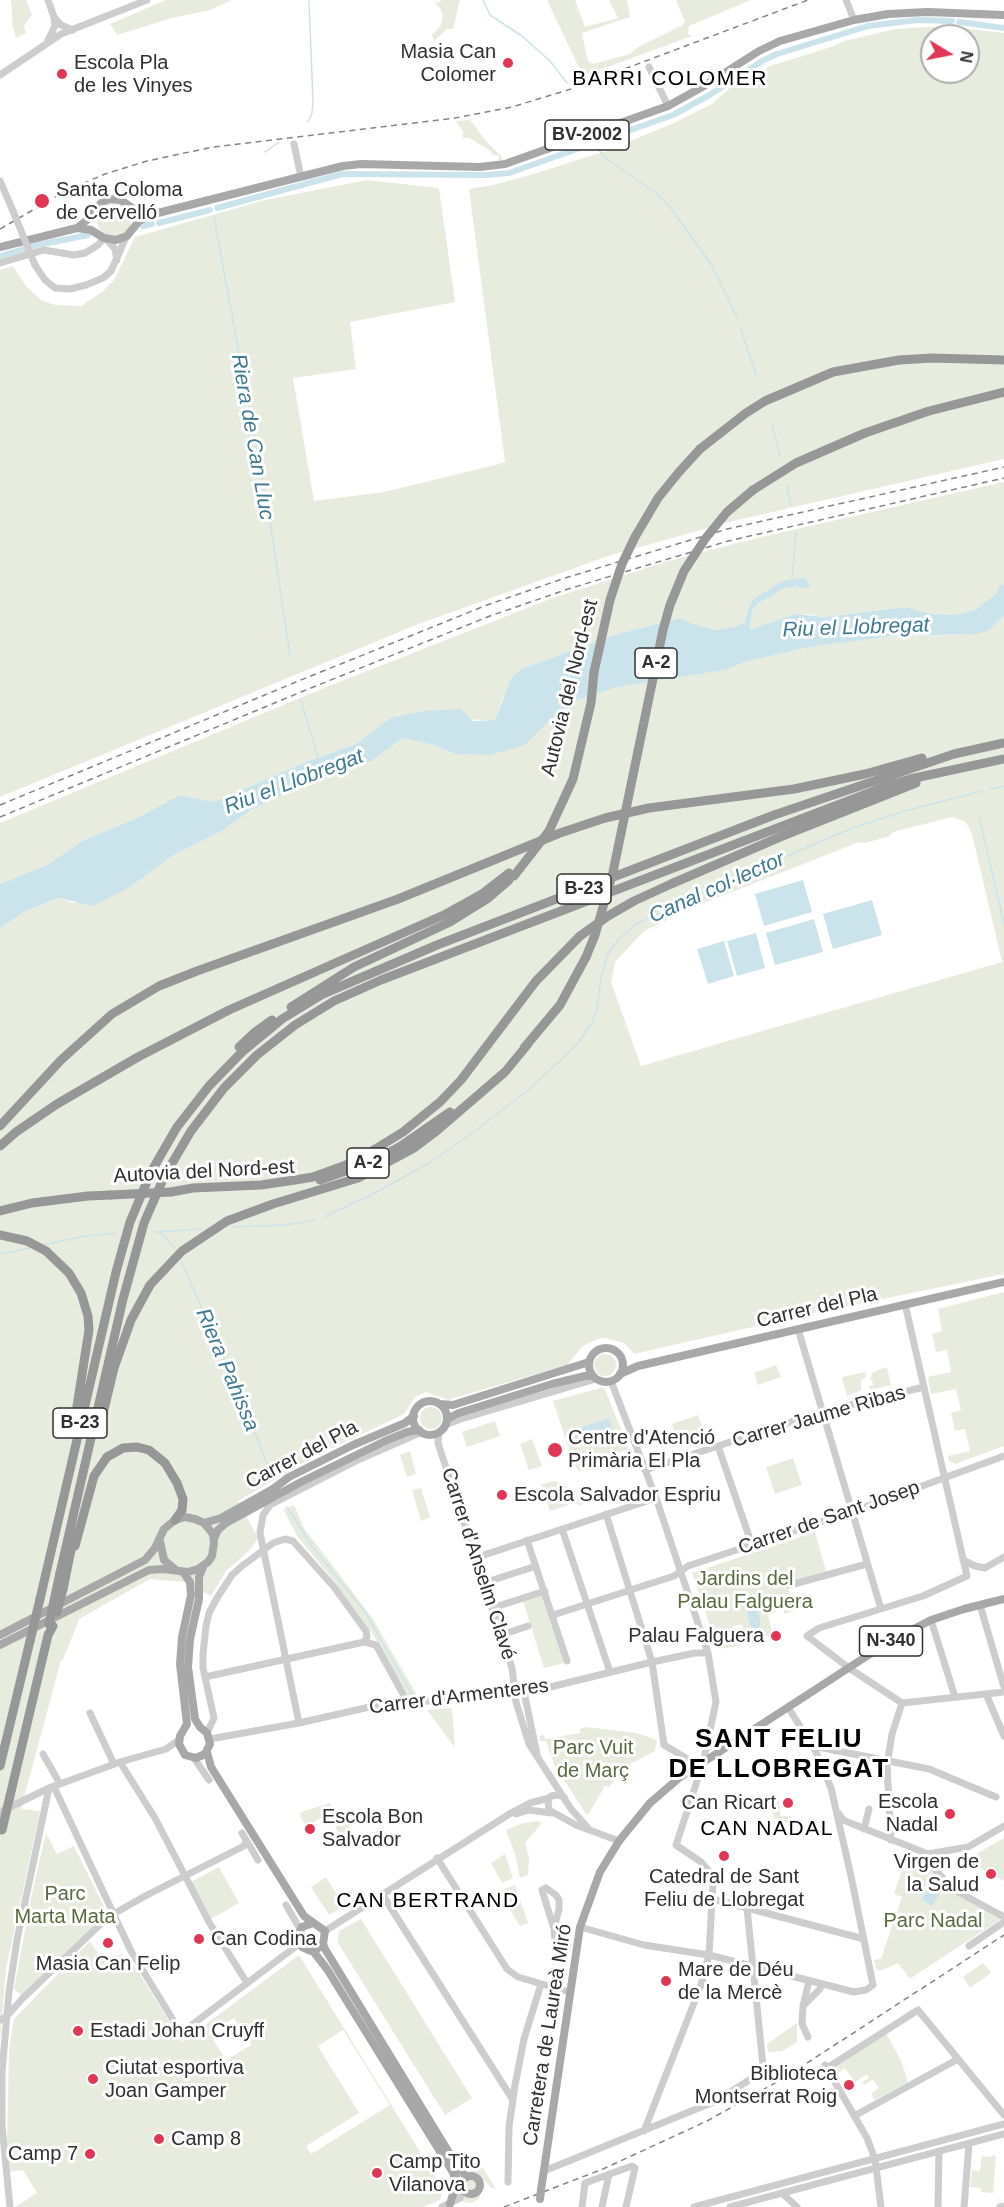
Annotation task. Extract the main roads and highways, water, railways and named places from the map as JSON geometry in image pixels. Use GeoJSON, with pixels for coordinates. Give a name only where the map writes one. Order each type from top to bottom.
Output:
{"type":"FeatureCollection","features":[{"type":"Feature","properties":{"kind":"highway","name":"Autovia del Nord-est"},"geometry":{"type":"LineString","coordinates":[[0,1146],[57,1104],[138,1057],[264,994],[446,914],[512,874],[546,829],[561,802],[610,600],[626,555],[658,498],[700,449],[765,401],[833,372],[899,360],[932,358],[1004,360]]}},
{"type":"Feature","properties":{"kind":"highway","name":"Autovia del Nord-est"},"geometry":{"type":"LineString","coordinates":[[0,1211],[32,1203],[88,1196],[281,1188],[317,1181],[353,1170],[401,1146],[442,1118],[528,1044],[560,1005],[586,957],[595,936],[613,872],[670,605],[684,571],[705,539],[727,512],[753,490],[796,463],[865,433],[928,411],[1004,392]]}},
{"type":"Feature","properties":{"kind":"highway","name":"B-23"},"geometry":{"type":"LineString","coordinates":[[0,1766],[130,1222],[151,1172],[177,1127],[209,1086],[242,1052],[282,1019],[323,994],[437,945],[774,815],[954,754],[1004,743]]}},
{"type":"Feature","properties":{"kind":"highway"},"geometry":{"type":"LineString","coordinates":[[0,1126],[61,1060],[112,1014],[159,986],[197,970],[398,899],[560,833],[605,818],[669,805],[794,789],[924,758],[954,754]]}},
{"type":"Feature","properties":{"kind":"highway","name":"B-23"},"geometry":{"type":"LineString","coordinates":[[1,1835],[144,1223],[179,1150],[224,1088],[257,1055],[295,1025],[334,1001],[381,980],[887,786],[1004,759]]}},
{"type":"Feature","properties":{"kind":"highway","name":"A-2"},"geometry":{"type":"LineString","coordinates":[[171,1191],[276,1184],[313,1177],[346,1165],[390,1141],[416,1123],[461,1080],[536,981],[561,954],[579,936],[608,916],[681,879],[941,773]]}},
{"type":"Feature","properties":{"kind":"highway"},"geometry":{"type":"LineString","coordinates":[[177,1127],[195,1095],[254,1033],[315,990],[354,968],[450,922],[487,899],[512,874]]}},
{"type":"Feature","properties":{"kind":"highway"},"geometry":{"type":"LineString","coordinates":[[50,1628],[63,1589],[63,1572],[119,1351],[144,1296],[174,1258],[201,1236],[227,1221],[358,1178],[414,1148],[505,1072],[528,1044]]}},
{"type":"Feature","properties":{"kind":"highway"},"geometry":{"type":"LineString","coordinates":[[0,1234],[22,1239],[49,1254],[78,1285],[86,1307],[89,1323],[88,1344],[72,1435],[67,1482]]}},
{"type":"Feature","properties":{"kind":"highway"},"geometry":{"type":"LineString","coordinates":[[63,1572],[94,1476],[103,1462],[116,1451],[129,1447],[143,1448],[153,1452],[165,1463],[183,1499],[182,1510],[175,1520]]}},
{"type":"Feature","properties":{"kind":"main road","name":"BV-2002"},"geometry":{"type":"LineString","coordinates":[[77,228],[116,240],[126,237],[139,221],[154,214],[338,167],[499,165],[668,106],[697,91],[770,45],[854,20],[914,12],[1004,15]]}},
{"type":"Feature","properties":{"kind":"main road","name":"BV-2002"},"geometry":{"type":"LineString","coordinates":[[0,247],[77,228],[102,202],[113,198],[123,200],[132,208],[154,214]]}},
{"type":"Feature","properties":{"kind":"main road"},"geometry":{"type":"LineString","coordinates":[[132,208],[135,217],[134,226]]}},
{"type":"Feature","properties":{"kind":"main road"},"geometry":{"type":"LineString","coordinates":[[94,212],[93,224],[103,237]]}},
{"type":"Feature","properties":{"kind":"main road","name":"Carrer del Pla"},"geometry":{"type":"LineString","coordinates":[[620,1374],[638,1366],[1004,1282]]}},
{"type":"Feature","properties":{"kind":"main road"},"geometry":{"type":"LineString","coordinates":[[622,1360],[620,1374],[611,1381],[604,1382],[595,1378],[589,1368],[593,1353],[604,1348],[616,1351],[622,1360],[638,1366]]}},
{"type":"Feature","properties":{"kind":"main road"},"geometry":{"type":"LineString","coordinates":[[440,1404],[446,1411],[434,1430],[415,1424],[414,1416],[417,1408],[424,1402],[456,1404],[589,1362]]}},
{"type":"Feature","properties":{"kind":"main road","name":"Carrer del Pla"},"geometry":{"type":"LineString","coordinates":[[214,1539],[218,1530],[232,1520],[358,1453],[407,1432],[434,1430],[459,1413],[552,1384],[585,1376],[595,1378]]}},
{"type":"Feature","properties":{"kind":"main road","name":"Carrer del Pla"},"geometry":{"type":"LineString","coordinates":[[204,1523],[221,1518],[273,1489],[289,1477],[353,1445],[405,1423],[414,1416]]}},
{"type":"Feature","properties":{"kind":"main road"},"geometry":{"type":"LineString","coordinates":[[190,1518],[204,1523],[210,1529],[214,1539],[212,1556],[203,1567],[199,1577],[199,1599],[190,1639],[188,1667],[193,1711],[206,1733],[201,1755],[186,1756],[181,1750],[179,1740],[187,1724],[180,1664],[182,1637],[190,1606],[190,1582],[164,1560],[160,1549],[164,1529],[175,1520],[190,1518]]}},
{"type":"Feature","properties":{"kind":"main road"},"geometry":{"type":"LineString","coordinates":[[0,1635],[145,1560],[160,1541]]}},
{"type":"Feature","properties":{"kind":"main road"},"geometry":{"type":"LineString","coordinates":[[0,1645],[149,1570],[194,1571],[203,1567]]}},
{"type":"Feature","properties":{"kind":"main road","name":"Carretera de Laureà Miró"},"geometry":{"type":"LineString","coordinates":[[540,2199],[569,1992],[571,1945],[600,1872],[619,1841],[663,1790],[789,1707],[852,1670],[887,1643],[931,1620],[1004,1599]]}},
{"type":"Feature","properties":{"kind":"main road"},"geometry":{"type":"LineString","coordinates":[[185,1730],[192,1727],[206,1733]]}},
{"type":"Feature","properties":{"kind":"main road"},"geometry":{"type":"LineString","coordinates":[[201,1755],[211,1767],[306,1924]]}},
{"type":"Feature","properties":{"kind":"main road"},"geometry":{"type":"LineString","coordinates":[[306,1924],[318,1924],[325,1931],[323,1944],[331,1959],[466,2177]]}},
{"type":"Feature","properties":{"kind":"main road"},"geometry":{"type":"LineString","coordinates":[[306,1924],[298,1935],[299,1944],[306,1950],[313,1951],[322,1961],[454,2176],[463,2189],[472,2195],[478,2192],[480,2187],[478,2179],[473,2176],[466,2177],[462,2182],[463,2189]]}},
{"type":"Feature","properties":{"kind":"main road"},"geometry":{"type":"LineString","coordinates":[[313,1951],[323,1944]]}},
{"type":"Feature","properties":{"kind":"main road"},"geometry":{"type":"LineString","coordinates":[[446,2205],[455,2188],[454,2176]]}},
{"type":"Feature","properties":{"kind":"water","name":"Riu el Llobregat"},"geometry":{"type":"Polygon","coordinates":[[[805,577],[810,586],[806,589],[797,586],[782,589],[758,603],[752,611],[750,630],[796,614],[825,617],[906,607],[932,614],[953,615],[975,610],[998,592],[998,586],[1004,584],[1004,616],[988,631],[976,634],[894,636],[809,647],[745,662],[726,670],[618,687],[574,701],[525,745],[490,755],[455,754],[434,745],[403,738],[370,762],[314,779],[251,810],[223,830],[175,854],[130,887],[94,906],[58,898],[24,912],[0,928],[0,884],[47,865],[84,840],[135,819],[180,795],[214,802],[306,762],[356,744],[391,718],[424,711],[461,709],[473,721],[495,720],[512,677],[524,668],[621,633],[680,618],[716,630],[738,626],[744,622],[752,600],[783,581],[805,577]]]}},
{"type":"Feature","properties":{"kind":"water"},"geometry":{"type":"Polygon","coordinates":[[[803,880],[812,912],[764,926],[755,894],[803,880]]]}},
{"type":"Feature","properties":{"kind":"water"},"geometry":{"type":"Polygon","coordinates":[[[872,900],[882,935],[833,949],[823,914],[872,900]]]}},
{"type":"Feature","properties":{"kind":"water"},"geometry":{"type":"Polygon","coordinates":[[[814,919],[823,952],[775,965],[766,933],[814,919]]]}},
{"type":"Feature","properties":{"kind":"water"},"geometry":{"type":"Polygon","coordinates":[[[756,933],[765,968],[737,976],[727,941],[756,933]]]}},
{"type":"Feature","properties":{"kind":"water"},"geometry":{"type":"Polygon","coordinates":[[[724,941],[734,976],[708,984],[697,949],[724,941]]]}},
{"type":"Feature","properties":{"kind":"water"},"geometry":{"type":"Polygon","coordinates":[[[609,1418],[613,1431],[585,1441],[583,1438],[576,1440],[574,1430],[609,1418]]]}},
{"type":"Feature","properties":{"kind":"water"},"geometry":{"type":"Polygon","coordinates":[[[750,1604],[757,1608],[761,1623],[757,1633],[750,1626],[747,1611],[750,1604]]]}},
{"type":"Feature","properties":{"kind":"water"},"geometry":{"type":"Polygon","coordinates":[[[933,1882],[943,1889],[932,1906],[922,1899],[933,1882]]]}},
{"type":"Feature","properties":{"kind":"waterway","name":"Riera de Can Lluc"},"geometry":{"type":"LineString","coordinates":[[308,122],[313,102],[309,0]]}},
{"type":"Feature","properties":{"kind":"waterway"},"geometry":{"type":"LineString","coordinates":[[483,0],[490,15],[522,36],[550,61],[567,83]]}},
{"type":"Feature","properties":{"kind":"waterway"},"geometry":{"type":"LineString","coordinates":[[217,208],[342,174],[487,175],[509,173],[673,115],[777,54],[868,26],[917,20],[952,21]]}},
{"type":"Feature","properties":{"kind":"waterway"},"geometry":{"type":"LineString","coordinates":[[959,22],[1004,28]]}},
{"type":"Feature","properties":{"kind":"waterway"},"geometry":{"type":"LineString","coordinates":[[265,152],[279,142]]}},
{"type":"Feature","properties":{"kind":"waterway"},"geometry":{"type":"LineString","coordinates":[[595,144],[604,157],[656,193],[670,207],[711,264],[738,319]]}},
{"type":"Feature","properties":{"kind":"waterway"},"geometry":{"type":"LineString","coordinates":[[159,223],[210,210]]}},
{"type":"Feature","properties":{"kind":"waterway","name":"Riera de Can Lluc"},"geometry":{"type":"LineString","coordinates":[[214,217],[272,534],[290,656]]}},
{"type":"Feature","properties":{"kind":"waterway"},"geometry":{"type":"LineString","coordinates":[[143,226],[152,224]]}},
{"type":"Feature","properties":{"kind":"waterway"},"geometry":{"type":"LineString","coordinates":[[0,256],[38,245],[88,235]]}},
{"type":"Feature","properties":{"kind":"waterway"},"geometry":{"type":"LineString","coordinates":[[740,327],[757,377]]}},
{"type":"Feature","properties":{"kind":"waterway"},"geometry":{"type":"LineString","coordinates":[[772,424],[780,455]]}},
{"type":"Feature","properties":{"kind":"waterway"},"geometry":{"type":"LineString","coordinates":[[787,485],[791,505]]}},
{"type":"Feature","properties":{"kind":"waterway"},"geometry":{"type":"LineString","coordinates":[[792,579],[796,531]]}},
{"type":"Feature","properties":{"kind":"waterway","name":"Riu el Llobregat"},"geometry":{"type":"LineString","coordinates":[[301,701],[318,757]]}},
{"type":"Feature","properties":{"kind":"waterway","name":"Canal col·lector"},"geometry":{"type":"LineString","coordinates":[[990,789],[1004,786]]}},
{"type":"Feature","properties":{"kind":"waterway","name":"Canal col·lector"},"geometry":{"type":"LineString","coordinates":[[324,1217],[375,1193],[429,1163],[527,1091],[563,1058],[578,1043],[592,1023],[607,956],[618,940],[636,924],[699,894],[850,829],[905,811],[982,791]]}},
{"type":"Feature","properties":{"kind":"waterway"},"geometry":{"type":"LineString","coordinates":[[980,819],[1004,925]]}},
{"type":"Feature","properties":{"kind":"waterway","name":"Canal col·lector"},"geometry":{"type":"LineString","coordinates":[[232,1227],[286,1225],[315,1220]]}},
{"type":"Feature","properties":{"kind":"waterway","name":"Canal col·lector"},"geometry":{"type":"LineString","coordinates":[[154,1232],[201,1229]]}},
{"type":"Feature","properties":{"kind":"waterway","name":"Riera Pahissa"},"geometry":{"type":"LineString","coordinates":[[159,1232],[175,1248]]}},
{"type":"Feature","properties":{"kind":"waterway","name":"Canal col·lector"},"geometry":{"type":"LineString","coordinates":[[43,1245],[86,1236],[116,1233]]}},
{"type":"Feature","properties":{"kind":"waterway","name":"Canal col·lector"},"geometry":{"type":"LineString","coordinates":[[0,1254],[30,1248]]}},
{"type":"Feature","properties":{"kind":"waterway","name":"Riera Pahissa"},"geometry":{"type":"LineString","coordinates":[[181,1261],[241,1397],[273,1479]]}},
{"type":"Feature","properties":{"kind":"waterway","name":"Riera Pahissa"},"geometry":{"type":"LineString","coordinates":[[287,1507],[312,1546],[365,1612],[414,1698]]}},
{"type":"Feature","properties":{"kind":"railway"},"geometry":{"type":"LineString","coordinates":[[0,229],[64,192],[105,174],[147,161],[213,147],[455,118],[512,107],[571,89],[808,0]]}},
{"type":"Feature","properties":{"kind":"railway"},"geometry":{"type":"LineString","coordinates":[[0,805],[487,605],[565,578],[727,529],[1004,467]]}},
{"type":"Feature","properties":{"kind":"railway"},"geometry":{"type":"LineString","coordinates":[[0,817],[490,616],[568,589],[728,541],[1004,478]]}},
{"type":"Feature","properties":{"kind":"railway"},"geometry":{"type":"LineString","coordinates":[[504,2207],[603,2169],[707,2121],[784,2078],[1004,1935]]}},
{"type":"Feature","properties":{"kind":"place","name":"Masia Can Colomer"},"geometry":{"type":"Point","coordinates":[508,63]}},
{"type":"Feature","properties":{"kind":"place","name":"Escola Pla de les Vinyes"},"geometry":{"type":"Point","coordinates":[62,74]}},
{"type":"Feature","properties":{"kind":"place","name":"Santa Coloma de Cervelló"},"geometry":{"type":"Point","coordinates":[42,201]}},
{"type":"Feature","properties":{"kind":"place","name":"Centre d'Atenció Primària El Pla"},"geometry":{"type":"Point","coordinates":[555,1450]}},
{"type":"Feature","properties":{"kind":"place","name":"Escola Salvador Espriu"},"geometry":{"type":"Point","coordinates":[502,1495]}},
{"type":"Feature","properties":{"kind":"place","name":"Palau Falguera"},"geometry":{"type":"Point","coordinates":[776,1636]}},
{"type":"Feature","properties":{"kind":"place","name":"Can Ricart"},"geometry":{"type":"Point","coordinates":[788,1803]}},
{"type":"Feature","properties":{"kind":"place","name":"Escola Nadal"},"geometry":{"type":"Point","coordinates":[950,1814]}},
{"type":"Feature","properties":{"kind":"place","name":"Escola Bon Salvador"},"geometry":{"type":"Point","coordinates":[310,1829]}},
{"type":"Feature","properties":{"kind":"place","name":"Catedral de Sant Feliu de Llobregat"},"geometry":{"type":"Point","coordinates":[724,1856]}},
{"type":"Feature","properties":{"kind":"place","name":"Virgen de la Salud"},"geometry":{"type":"Point","coordinates":[991,1874]}},
{"type":"Feature","properties":{"kind":"place","name":"Can Codina"},"geometry":{"type":"Point","coordinates":[199,1939]}},
{"type":"Feature","properties":{"kind":"place","name":"Masia Can Felip"},"geometry":{"type":"Point","coordinates":[108,1943]}},
{"type":"Feature","properties":{"kind":"place","name":"Mare de Déu de la Mercè"},"geometry":{"type":"Point","coordinates":[666,1981]}},
{"type":"Feature","properties":{"kind":"place","name":"Estadi Johan Cruyff"},"geometry":{"type":"Point","coordinates":[78,2031]}},
{"type":"Feature","properties":{"kind":"place","name":"Ciutat esportiva Joan Gamper"},"geometry":{"type":"Point","coordinates":[93,2079]}},
{"type":"Feature","properties":{"kind":"place","name":"Biblioteca Montserrat Roig"},"geometry":{"type":"Point","coordinates":[849,2085]}},
{"type":"Feature","properties":{"kind":"place","name":"Camp 8"},"geometry":{"type":"Point","coordinates":[159,2139]}},
{"type":"Feature","properties":{"kind":"place","name":"Camp 7"},"geometry":{"type":"Point","coordinates":[90,2154]}},
{"type":"Feature","properties":{"kind":"place","name":"Camp Tito Vilanova"},"geometry":{"type":"Point","coordinates":[377,2173]}},
{"type":"Feature","properties":{"kind":"district","name":"BARRI COLOMER"},"geometry":{"type":"Point","coordinates":[670,79]}},
{"type":"Feature","properties":{"kind":"district","name":"SANT FELIU DE LLOBREGAT"},"geometry":{"type":"Point","coordinates":[779,1755]}},
{"type":"Feature","properties":{"kind":"district","name":"CAN NADAL"},"geometry":{"type":"Point","coordinates":[767,1829]}},
{"type":"Feature","properties":{"kind":"district","name":"CAN BERTRAND"},"geometry":{"type":"Point","coordinates":[428,1901]}},
{"type":"Feature","properties":{"kind":"park label","name":"Jardins del Palau Falguera"},"geometry":{"type":"Point","coordinates":[745,1590]}},
{"type":"Feature","properties":{"kind":"park label","name":"Parc Vuit de Març"},"geometry":{"type":"Point","coordinates":[593,1760]}},
{"type":"Feature","properties":{"kind":"park label","name":"Parc Marta Mata"},"geometry":{"type":"Point","coordinates":[65,1906]}},
{"type":"Feature","properties":{"kind":"park label","name":"Parc Nadal"},"geometry":{"type":"Point","coordinates":[933,1921]}}]}
